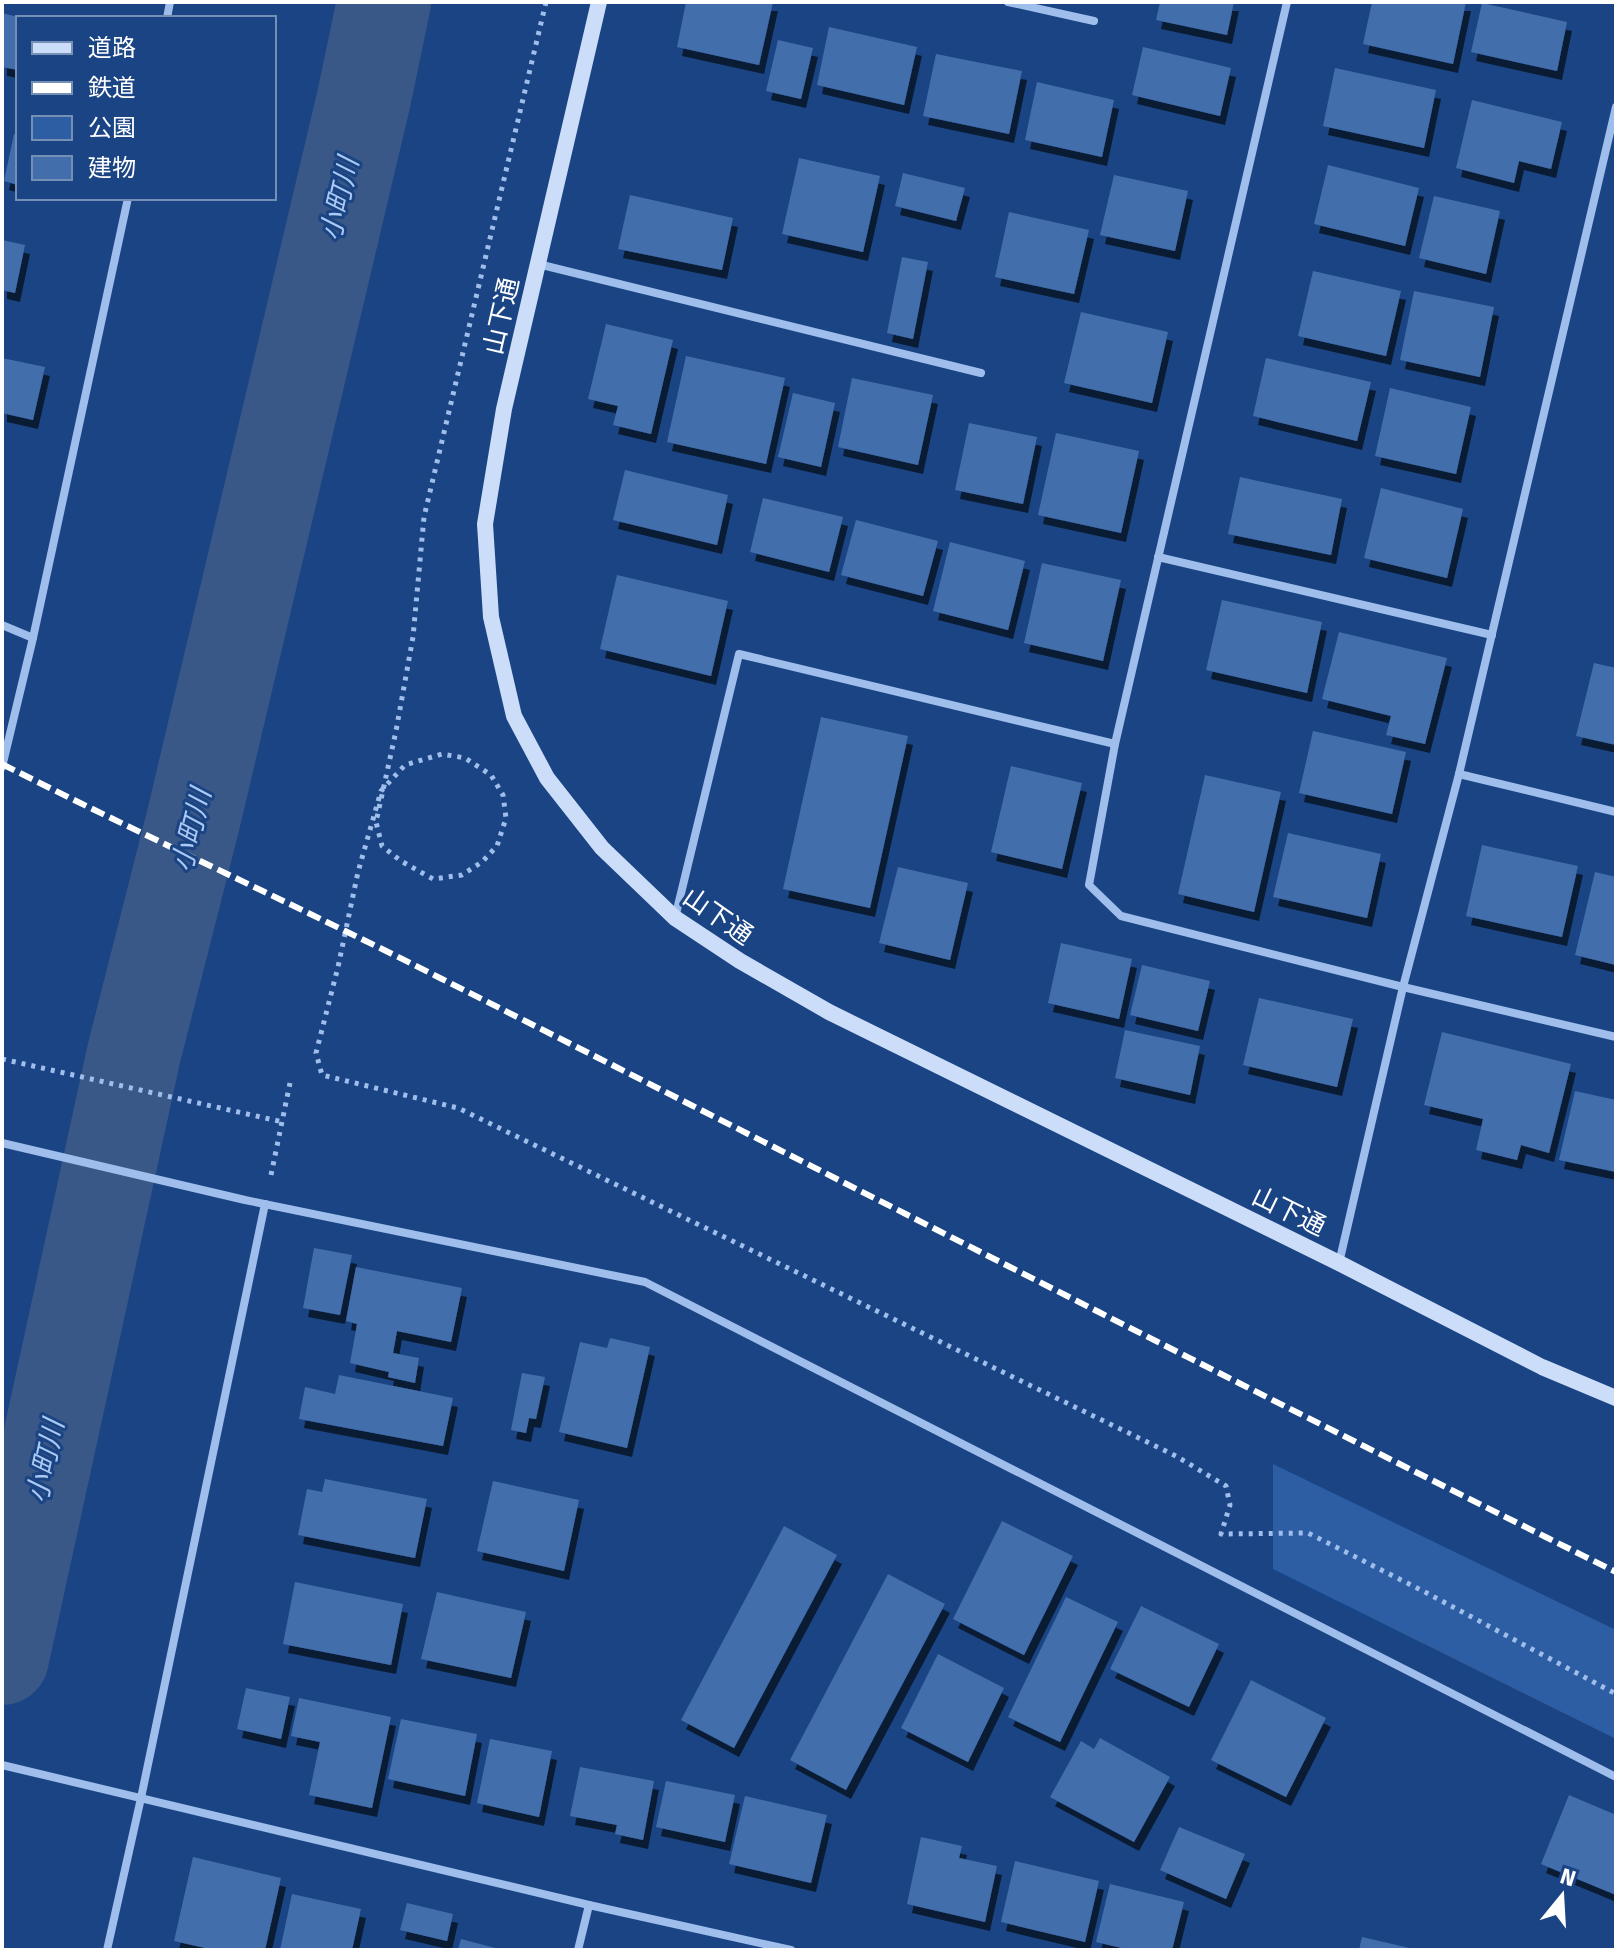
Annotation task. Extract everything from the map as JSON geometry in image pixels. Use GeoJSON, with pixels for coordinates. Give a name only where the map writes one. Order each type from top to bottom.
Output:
{"type":"FeatureCollection","features":[{"type":"Feature","properties":{"kind":"street","name":"山下通"},"geometry":{"type":"LineString","coordinates":[[599,2],[504,409],[485,524],[491,617],[514,716],[547,778],[602,848],[675,918],[740,961],[829,1012],[1339,1263],[1542,1367],[1616,1398]]}},
{"type":"Feature","properties":{"kind":"street"},"geometry":{"type":"LineString","coordinates":[[1008,2],[1094,21]]}},
{"type":"Feature","properties":{"kind":"street"},"geometry":{"type":"LineString","coordinates":[[1287,2],[1115,744],[1089,885],[1121,916],[1616,1037]]}},
{"type":"Feature","properties":{"kind":"street"},"geometry":{"type":"LineString","coordinates":[[1339,1263],[1403,987],[1459,774],[1616,107]]}},
{"type":"Feature","properties":{"kind":"street"},"geometry":{"type":"LineString","coordinates":[[2,767],[128,200]]}},
{"type":"Feature","properties":{"kind":"street"},"geometry":{"type":"LineString","coordinates":[[537,264],[981,373]]}},
{"type":"Feature","properties":{"kind":"street"},"geometry":{"type":"LineString","coordinates":[[1158,557],[1492,635]]}},
{"type":"Feature","properties":{"kind":"street"},"geometry":{"type":"LineString","coordinates":[[2,625],[33,638]]}},
{"type":"Feature","properties":{"kind":"street"},"geometry":{"type":"LineString","coordinates":[[675,918],[739,654],[1115,744]]}},
{"type":"Feature","properties":{"kind":"street"},"geometry":{"type":"LineString","coordinates":[[1459,774],[1616,812]]}},
{"type":"Feature","properties":{"kind":"street"},"geometry":{"type":"LineString","coordinates":[[2,1143],[245,1200],[645,1282],[1616,1777]]}},
{"type":"Feature","properties":{"kind":"street"},"geometry":{"type":"LineString","coordinates":[[107,1950],[265,1204]]}},
{"type":"Feature","properties":{"kind":"street"},"geometry":{"type":"LineString","coordinates":[[2,1765],[791,1950]]}},
{"type":"Feature","properties":{"kind":"street"},"geometry":{"type":"LineString","coordinates":[[578,1950],[589,1905]]}},
{"type":"Feature","properties":{"kind":"path"},"geometry":{"type":"LineString","coordinates":[[546,2],[424,517],[413,637],[396,731],[376,822],[382,846],[433,879],[462,875],[482,862],[497,846],[506,818],[503,795],[491,775],[465,758],[442,754],[405,765],[381,791],[358,872],[316,1053],[322,1075],[458,1108],[1176,1456],[1226,1486],[1230,1505],[1221,1534],[1308,1533],[1616,1694]]}},
{"type":"Feature","properties":{"kind":"path"},"geometry":{"type":"LineString","coordinates":[[2,1059],[283,1122]]}},
{"type":"Feature","properties":{"kind":"path"},"geometry":{"type":"LineString","coordinates":[[265,1204],[290,1083]]}},
{"type":"Feature","properties":{"kind":"green space"},"geometry":{"type":"Polygon","coordinates":[[[1273,1464],[1616,1630],[1616,1739],[1273,1569],[1273,1464]]]}},
{"type":"Feature","properties":{"kind":"building"},"geometry":{"type":"Polygon","coordinates":[[[686,2],[773,2],[759,65],[677,47],[686,2]]]}},
{"type":"Feature","properties":{"kind":"building"},"geometry":{"type":"Polygon","coordinates":[[[1160,2],[1234,2],[1227,35],[1156,20],[1160,2]]]}},
{"type":"Feature","properties":{"kind":"building"},"geometry":{"type":"Polygon","coordinates":[[[1372,2],[1466,2],[1453,64],[1363,44],[1372,2]]]}},
{"type":"Feature","properties":{"kind":"building"},"geometry":{"type":"Polygon","coordinates":[[[1482,3],[1567,22],[1557,71],[1471,52],[1482,3]]]}},
{"type":"Feature","properties":{"kind":"building"},"geometry":{"type":"Polygon","coordinates":[[[2,13],[16,16],[16,70],[2,67],[2,13]]]}},
{"type":"Feature","properties":{"kind":"building"},"geometry":{"type":"Polygon","coordinates":[[[829,27],[917,47],[904,105],[817,85],[829,27]]]}},
{"type":"Feature","properties":{"kind":"building"},"geometry":{"type":"Polygon","coordinates":[[[778,40],[813,48],[801,99],[766,91],[778,40]]]}},
{"type":"Feature","properties":{"kind":"building"},"geometry":{"type":"Polygon","coordinates":[[[1143,47],[1231,68],[1220,116],[1132,95],[1143,47]]]}},
{"type":"Feature","properties":{"kind":"building"},"geometry":{"type":"Polygon","coordinates":[[[936,54],[1022,71],[1009,134],[923,116],[936,54]]]}},
{"type":"Feature","properties":{"kind":"building"},"geometry":{"type":"Polygon","coordinates":[[[1335,68],[1436,90],[1424,148],[1323,126],[1335,68]]]}},
{"type":"Feature","properties":{"kind":"building"},"geometry":{"type":"Polygon","coordinates":[[[1037,82],[1114,100],[1102,157],[1025,140],[1037,82]]]}},
{"type":"Feature","properties":{"kind":"building"},"geometry":{"type":"Polygon","coordinates":[[[1472,100],[1562,122],[1551,169],[1519,161],[1514,183],[1456,168],[1472,100]]]}},
{"type":"Feature","properties":{"kind":"building"},"geometry":{"type":"Polygon","coordinates":[[[14,134],[16,184],[4,181],[14,134]]]}},
{"type":"Feature","properties":{"kind":"building"},"geometry":{"type":"Polygon","coordinates":[[[799,158],[880,176],[863,252],[782,234],[799,158]]]}},
{"type":"Feature","properties":{"kind":"building"},"geometry":{"type":"Polygon","coordinates":[[[1328,165],[1419,188],[1405,246],[1314,224],[1328,165]]]}},
{"type":"Feature","properties":{"kind":"building"},"geometry":{"type":"Polygon","coordinates":[[[903,173],[965,188],[956,221],[895,206],[903,173]]]}},
{"type":"Feature","properties":{"kind":"building"},"geometry":{"type":"Polygon","coordinates":[[[1114,175],[1188,191],[1175,251],[1100,235],[1114,175]]]}},
{"type":"Feature","properties":{"kind":"building"},"geometry":{"type":"Polygon","coordinates":[[[630,195],[733,218],[722,270],[618,249],[630,195]]]}},
{"type":"Feature","properties":{"kind":"building"},"geometry":{"type":"Polygon","coordinates":[[[1434,196],[1500,211],[1486,274],[1419,258],[1434,196]]]}},
{"type":"Feature","properties":{"kind":"building"},"geometry":{"type":"Polygon","coordinates":[[[1009,212],[1089,230],[1074,294],[995,277],[1009,212]]]}},
{"type":"Feature","properties":{"kind":"building"},"geometry":{"type":"Polygon","coordinates":[[[2,240],[25,245],[15,293],[2,290],[2,240]]]}},
{"type":"Feature","properties":{"kind":"building"},"geometry":{"type":"Polygon","coordinates":[[[902,257],[928,262],[913,339],[887,333],[902,257]]]}},
{"type":"Feature","properties":{"kind":"building"},"geometry":{"type":"Polygon","coordinates":[[[1313,271],[1401,291],[1386,356],[1298,336],[1313,271]]]}},
{"type":"Feature","properties":{"kind":"building"},"geometry":{"type":"Polygon","coordinates":[[[1414,291],[1494,307],[1480,377],[1400,360],[1414,291]]]}},
{"type":"Feature","properties":{"kind":"building"},"geometry":{"type":"Polygon","coordinates":[[[1081,312],[1168,332],[1152,403],[1064,383],[1081,312]]]}},
{"type":"Feature","properties":{"kind":"building"},"geometry":{"type":"Polygon","coordinates":[[[606,324],[673,340],[651,434],[613,425],[618,406],[588,399],[606,324]]]}},
{"type":"Feature","properties":{"kind":"building"},"geometry":{"type":"Polygon","coordinates":[[[686,356],[785,378],[766,464],[667,442],[686,356]]]}},
{"type":"Feature","properties":{"kind":"building"},"geometry":{"type":"Polygon","coordinates":[[[2,358],[45,367],[33,420],[2,413],[2,358]]]}},
{"type":"Feature","properties":{"kind":"building"},"geometry":{"type":"Polygon","coordinates":[[[1266,358],[1371,382],[1357,441],[1253,416],[1266,358]]]}},
{"type":"Feature","properties":{"kind":"building"},"geometry":{"type":"Polygon","coordinates":[[[852,378],[933,395],[918,465],[838,447],[852,378]]]}},
{"type":"Feature","properties":{"kind":"building"},"geometry":{"type":"Polygon","coordinates":[[[1390,388],[1471,407],[1456,474],[1375,456],[1390,388]]]}},
{"type":"Feature","properties":{"kind":"building"},"geometry":{"type":"Polygon","coordinates":[[[793,393],[835,403],[821,467],[778,457],[793,393]]]}},
{"type":"Feature","properties":{"kind":"building"},"geometry":{"type":"Polygon","coordinates":[[[969,423],[1037,437],[1023,504],[955,490],[969,423]]]}},
{"type":"Feature","properties":{"kind":"building"},"geometry":{"type":"Polygon","coordinates":[[[1056,433],[1139,451],[1121,533],[1038,515],[1056,433]]]}},
{"type":"Feature","properties":{"kind":"building"},"geometry":{"type":"Polygon","coordinates":[[[625,470],[728,495],[717,545],[613,520],[625,470]]]}},
{"type":"Feature","properties":{"kind":"building"},"geometry":{"type":"Polygon","coordinates":[[[1240,477],[1342,499],[1331,555],[1228,534],[1240,477]]]}},
{"type":"Feature","properties":{"kind":"building"},"geometry":{"type":"Polygon","coordinates":[[[1381,488],[1463,509],[1447,578],[1364,558],[1381,488]]]}},
{"type":"Feature","properties":{"kind":"building"},"geometry":{"type":"Polygon","coordinates":[[[763,498],[843,517],[829,572],[750,552],[763,498]]]}},
{"type":"Feature","properties":{"kind":"building"},"geometry":{"type":"Polygon","coordinates":[[[856,520],[938,541],[923,596],[841,575],[856,520]]]}},
{"type":"Feature","properties":{"kind":"building"},"geometry":{"type":"Polygon","coordinates":[[[950,542],[1025,561],[1008,630],[933,611],[950,542]]]}},
{"type":"Feature","properties":{"kind":"building"},"geometry":{"type":"Polygon","coordinates":[[[1042,563],[1121,580],[1103,661],[1024,643],[1042,563]]]}},
{"type":"Feature","properties":{"kind":"building"},"geometry":{"type":"Polygon","coordinates":[[[617,575],[728,601],[711,676],[600,649],[617,575]]]}},
{"type":"Feature","properties":{"kind":"building"},"geometry":{"type":"Polygon","coordinates":[[[1222,600],[1322,622],[1307,693],[1206,670],[1222,600]]]}},
{"type":"Feature","properties":{"kind":"building"},"geometry":{"type":"Polygon","coordinates":[[[1339,632],[1447,658],[1425,744],[1386,735],[1391,716],[1322,699],[1339,632]]]}},
{"type":"Feature","properties":{"kind":"building"},"geometry":{"type":"Polygon","coordinates":[[[1594,663],[1616,668],[1616,745],[1576,736],[1594,663]]]}},
{"type":"Feature","properties":{"kind":"building"},"geometry":{"type":"Polygon","coordinates":[[[821,717],[908,736],[870,908],[783,889],[821,717]]]}},
{"type":"Feature","properties":{"kind":"building"},"geometry":{"type":"Polygon","coordinates":[[[1313,731],[1406,752],[1392,814],[1299,793],[1313,731]]]}},
{"type":"Feature","properties":{"kind":"building"},"geometry":{"type":"Polygon","coordinates":[[[1011,766],[1082,783],[1062,869],[991,852],[1011,766]]]}},
{"type":"Feature","properties":{"kind":"building"},"geometry":{"type":"Polygon","coordinates":[[[1205,775],[1281,792],[1254,912],[1178,894],[1205,775]]]}},
{"type":"Feature","properties":{"kind":"building"},"geometry":{"type":"Polygon","coordinates":[[[1288,833],[1381,854],[1367,918],[1273,897],[1288,833]]]}},
{"type":"Feature","properties":{"kind":"building"},"geometry":{"type":"Polygon","coordinates":[[[1482,845],[1578,866],[1562,937],[1466,916],[1482,845]]]}},
{"type":"Feature","properties":{"kind":"building"},"geometry":{"type":"Polygon","coordinates":[[[898,867],[968,883],[950,960],[879,943],[898,867]]]}},
{"type":"Feature","properties":{"kind":"building"},"geometry":{"type":"Polygon","coordinates":[[[1595,872],[1616,877],[1616,965],[1575,955],[1595,872]]]}},
{"type":"Feature","properties":{"kind":"building"},"geometry":{"type":"Polygon","coordinates":[[[1061,943],[1132,959],[1119,1019],[1048,1003],[1061,943]]]}},
{"type":"Feature","properties":{"kind":"building"},"geometry":{"type":"Polygon","coordinates":[[[1142,965],[1210,981],[1198,1031],[1130,1015],[1142,965]]]}},
{"type":"Feature","properties":{"kind":"building"},"geometry":{"type":"Polygon","coordinates":[[[1259,998],[1353,1019],[1337,1087],[1243,1065],[1259,998]]]}},
{"type":"Feature","properties":{"kind":"building"},"geometry":{"type":"Polygon","coordinates":[[[1125,1030],[1200,1046],[1190,1095],[1115,1078],[1125,1030]]]}},
{"type":"Feature","properties":{"kind":"building"},"geometry":{"type":"Polygon","coordinates":[[[1442,1032],[1571,1064],[1549,1153],[1521,1145],[1517,1160],[1476,1150],[1483,1119],[1424,1105],[1442,1032]]]}},
{"type":"Feature","properties":{"kind":"building"},"geometry":{"type":"Polygon","coordinates":[[[1575,1091],[1616,1100],[1616,1172],[1559,1160],[1575,1091]]]}},
{"type":"Feature","properties":{"kind":"building"},"geometry":{"type":"Polygon","coordinates":[[[314,1248],[352,1255],[340,1315],[303,1308],[314,1248]]]}},
{"type":"Feature","properties":{"kind":"building"},"geometry":{"type":"Polygon","coordinates":[[[356,1267],[462,1288],[451,1342],[397,1331],[393,1353],[419,1358],[415,1383],[388,1377],[389,1372],[350,1363],[357,1324],[346,1321],[356,1267]]]}},
{"type":"Feature","properties":{"kind":"building"},"geometry":{"type":"Polygon","coordinates":[[[610,1338],[650,1347],[627,1448],[559,1432],[580,1342],[607,1348],[610,1338]]]}},
{"type":"Feature","properties":{"kind":"building"},"geometry":{"type":"Polygon","coordinates":[[[522,1373],[545,1377],[536,1419],[529,1418],[526,1433],[511,1430],[522,1373]]]}},
{"type":"Feature","properties":{"kind":"building"},"geometry":{"type":"Polygon","coordinates":[[[339,1375],[453,1398],[443,1446],[299,1419],[305,1387],[335,1394],[339,1375]]]}},
{"type":"Feature","properties":{"kind":"building"},"geometry":{"type":"Polygon","coordinates":[[[325,1479],[427,1499],[415,1558],[298,1535],[307,1489],[322,1492],[325,1479]]]}},
{"type":"Feature","properties":{"kind":"building"},"geometry":{"type":"Polygon","coordinates":[[[493,1481],[579,1500],[564,1571],[477,1551],[493,1481]]]}},
{"type":"Feature","properties":{"kind":"building"},"geometry":{"type":"Polygon","coordinates":[[[1002,1521],[1073,1556],[1024,1655],[953,1619],[1002,1521]]]}},
{"type":"Feature","properties":{"kind":"building"},"geometry":{"type":"Polygon","coordinates":[[[784,1526],[837,1555],[734,1748],[681,1720],[784,1526]]]}},
{"type":"Feature","properties":{"kind":"building"},"geometry":{"type":"Polygon","coordinates":[[[888,1574],[945,1604],[846,1790],[790,1760],[888,1574]]]}},
{"type":"Feature","properties":{"kind":"building"},"geometry":{"type":"Polygon","coordinates":[[[295,1582],[403,1604],[391,1665],[283,1644],[295,1582]]]}},
{"type":"Feature","properties":{"kind":"building"},"geometry":{"type":"Polygon","coordinates":[[[437,1592],[526,1612],[511,1678],[421,1659],[437,1592]]]}},
{"type":"Feature","properties":{"kind":"building"},"geometry":{"type":"Polygon","coordinates":[[[1066,1597],[1118,1622],[1060,1742],[1008,1717],[1066,1597]]]}},
{"type":"Feature","properties":{"kind":"building"},"geometry":{"type":"Polygon","coordinates":[[[1141,1606],[1219,1644],[1189,1707],[1110,1669],[1141,1606]]]}},
{"type":"Feature","properties":{"kind":"building"},"geometry":{"type":"Polygon","coordinates":[[[938,1654],[1004,1688],[968,1762],[901,1728],[938,1654]]]}},
{"type":"Feature","properties":{"kind":"building"},"geometry":{"type":"Polygon","coordinates":[[[1251,1680],[1326,1718],[1286,1797],[1211,1760],[1251,1680]]]}},
{"type":"Feature","properties":{"kind":"building"},"geometry":{"type":"Polygon","coordinates":[[[246,1688],[290,1697],[281,1739],[237,1729],[246,1688]]]}},
{"type":"Feature","properties":{"kind":"building"},"geometry":{"type":"Polygon","coordinates":[[[299,1698],[391,1717],[372,1808],[309,1795],[320,1742],[291,1736],[299,1698]]]}},
{"type":"Feature","properties":{"kind":"building"},"geometry":{"type":"Polygon","coordinates":[[[401,1719],[477,1734],[465,1796],[388,1779],[401,1719]]]}},
{"type":"Feature","properties":{"kind":"building"},"geometry":{"type":"Polygon","coordinates":[[[1100,1738],[1170,1777],[1134,1842],[1050,1797],[1081,1741],[1094,1749],[1100,1738]]]}},
{"type":"Feature","properties":{"kind":"building"},"geometry":{"type":"Polygon","coordinates":[[[490,1739],[552,1751],[539,1817],[477,1803],[490,1739]]]}},
{"type":"Feature","properties":{"kind":"building"},"geometry":{"type":"Polygon","coordinates":[[[580,1767],[654,1781],[643,1840],[615,1834],[617,1825],[570,1816],[580,1767]]]}},
{"type":"Feature","properties":{"kind":"building"},"geometry":{"type":"Polygon","coordinates":[[[666,1781],[735,1795],[725,1842],[656,1827],[666,1781]]]}},
{"type":"Feature","properties":{"kind":"building"},"geometry":{"type":"Polygon","coordinates":[[[1569,1795],[1616,1815],[1616,1895],[1541,1864],[1569,1795]]]}},
{"type":"Feature","properties":{"kind":"building"},"geometry":{"type":"Polygon","coordinates":[[[745,1796],[827,1815],[811,1883],[729,1864],[745,1796]]]}},
{"type":"Feature","properties":{"kind":"building"},"geometry":{"type":"Polygon","coordinates":[[[1179,1827],[1245,1854],[1226,1899],[1160,1870],[1179,1827]]]}},
{"type":"Feature","properties":{"kind":"building"},"geometry":{"type":"Polygon","coordinates":[[[921,1837],[962,1846],[959,1858],[997,1866],[985,1922],[907,1904],[921,1837]]]}},
{"type":"Feature","properties":{"kind":"building"},"geometry":{"type":"Polygon","coordinates":[[[193,1857],[281,1878],[265,1950],[214,1950],[174,1941],[193,1857]]]}},
{"type":"Feature","properties":{"kind":"building"},"geometry":{"type":"Polygon","coordinates":[[[1015,1861],[1099,1881],[1085,1942],[1001,1922],[1015,1861]]]}},
{"type":"Feature","properties":{"kind":"building"},"geometry":{"type":"Polygon","coordinates":[[[1110,1884],[1184,1902],[1172,1950],[1130,1950],[1096,1942],[1110,1884]]]}},
{"type":"Feature","properties":{"kind":"building"},"geometry":{"type":"Polygon","coordinates":[[[292,1894],[361,1909],[352,1950],[280,1950],[292,1894]]]}},
{"type":"Feature","properties":{"kind":"building"},"geometry":{"type":"Polygon","coordinates":[[[407,1903],[453,1914],[447,1941],[400,1930],[407,1903]]]}},
{"type":"Feature","properties":{"kind":"building"},"geometry":{"type":"Polygon","coordinates":[[[1362,1937],[1414,1949],[1414,1950],[1359,1950],[1362,1937]]]}},
{"type":"Feature","properties":{"kind":"building"},"geometry":{"type":"Polygon","coordinates":[[[461,1939],[499,1949],[499,1950],[458,1950],[461,1939]]]}},
{"type":"Feature","properties":{"kind":"waterway","name":"小町川"},"geometry":{"type":"LineString","coordinates":[[2,1658],[134,1053],[193,821],[384,2]]}},
{"type":"Feature","properties":{"kind":"railway"},"geometry":{"type":"LineString","coordinates":[[2,764],[442,979],[1616,1572]]}}]}
